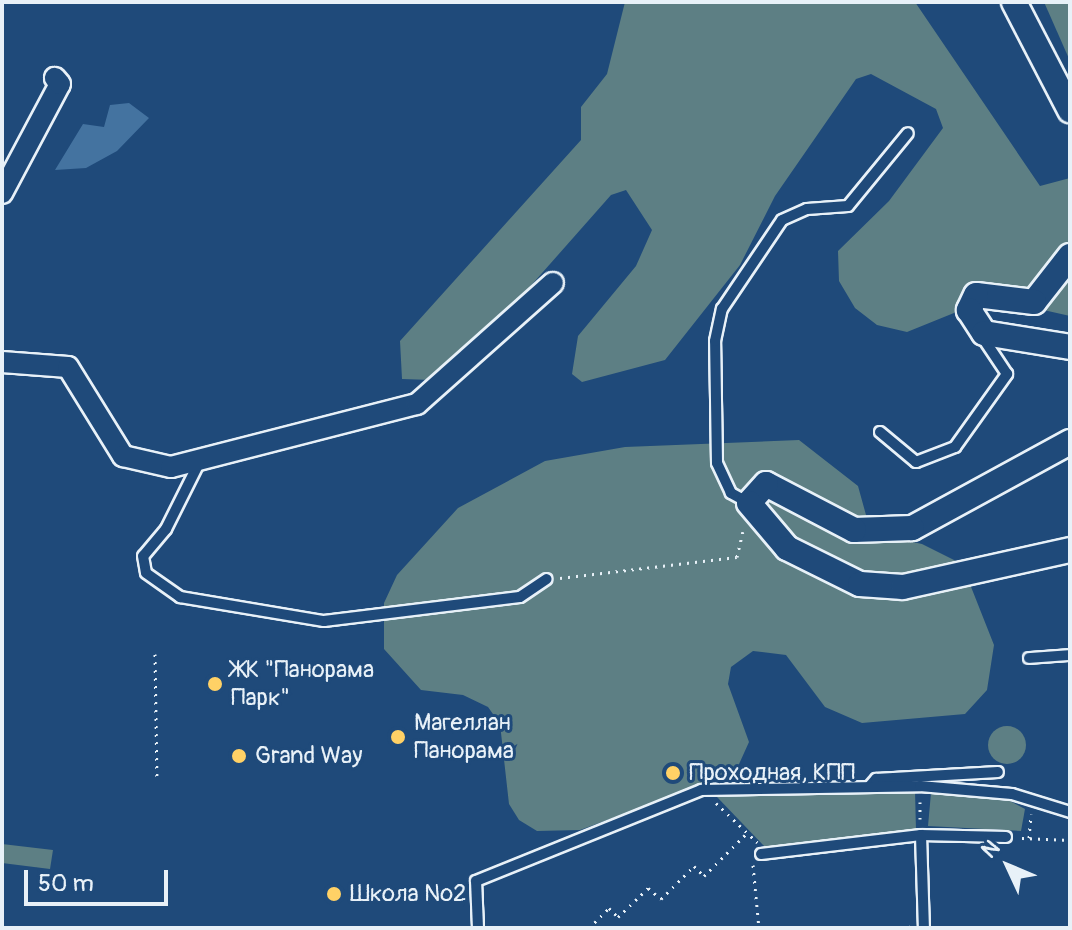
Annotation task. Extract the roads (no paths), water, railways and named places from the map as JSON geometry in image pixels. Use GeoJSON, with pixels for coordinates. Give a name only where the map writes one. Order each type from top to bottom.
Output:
{"type":"FeatureCollection","features":[{"type":"Feature","properties":{"kind":"street"},"geometry":{"type":"LineString","coordinates":[[1014,2],[1070,110]]}},
{"type":"Feature","properties":{"kind":"street"},"geometry":{"type":"LineString","coordinates":[[2,193],[60,84],[55,78]]}},
{"type":"Feature","properties":{"kind":"street"},"geometry":{"type":"LineString","coordinates":[[1066,262],[1034,302],[976,295],[969,317],[978,330],[1070,347]]}},
{"type":"Feature","properties":{"kind":"street"},"geometry":{"type":"LineString","coordinates":[[2,362],[68,367],[123,456],[171,467],[199,463],[417,404],[553,283]]}},
{"type":"Feature","properties":{"kind":"street"},"geometry":{"type":"LineString","coordinates":[[1070,442],[912,528],[854,530],[766,484],[749,506],[804,560],[860,584],[903,587],[1070,550]]}},
{"type":"Feature","properties":{"kind":"lane"},"geometry":{"type":"LineString","coordinates":[[749,506],[731,493],[717,463],[715,341],[722,309],[782,220],[807,209],[848,206],[908,133]]}},
{"type":"Feature","properties":{"kind":"lane"},"geometry":{"type":"LineString","coordinates":[[880,432],[905,457],[927,464],[968,434],[1007,374],[978,330]]}},
{"type":"Feature","properties":{"kind":"lane"},"geometry":{"type":"LineString","coordinates":[[199,463],[166,529],[143,556],[146,573],[180,597],[324,621],[520,597],[547,579]]}},
{"type":"Feature","properties":{"kind":"lane"},"geometry":{"type":"LineString","coordinates":[[1029,658],[1070,655]]}},
{"type":"Feature","properties":{"kind":"lane"},"geometry":{"type":"LineString","coordinates":[[869,787],[876,779],[998,772]]}},
{"type":"Feature","properties":{"kind":"lane"},"geometry":{"type":"LineString","coordinates":[[478,928],[476,881],[674,798],[730,787],[920,786],[1012,794],[1032,803],[1070,812]]}},
{"type":"Feature","properties":{"kind":"lane"},"geometry":{"type":"LineString","coordinates":[[921,835],[924,928]]}},
{"type":"Feature","properties":{"kind":"lane"},"geometry":{"type":"LineString","coordinates":[[761,854],[921,835],[1006,837]]}},
{"type":"Feature","properties":{"kind":"water"},"geometry":{"type":"Polygon","coordinates":[[[129,103],[149,118],[117,151],[86,168],[55,170],[83,124],[104,127],[110,105],[129,103]]]}},
{"type":"Feature","properties":{"kind":"place","name":"ЖК \"Панорама Парк\""},"geometry":{"type":"Point","coordinates":[215,684]}},
{"type":"Feature","properties":{"kind":"place","name":"Магеллан Панорама"},"geometry":{"type":"Point","coordinates":[398,737]}},
{"type":"Feature","properties":{"kind":"place","name":"Grand Way"},"geometry":{"type":"Point","coordinates":[239,756]}},
{"type":"Feature","properties":{"kind":"place","name":"Проходная, КПП"},"geometry":{"type":"Point","coordinates":[673,773]}},
{"type":"Feature","properties":{"kind":"place","name":"Школа №2"},"geometry":{"type":"Point","coordinates":[334,894]}}]}
